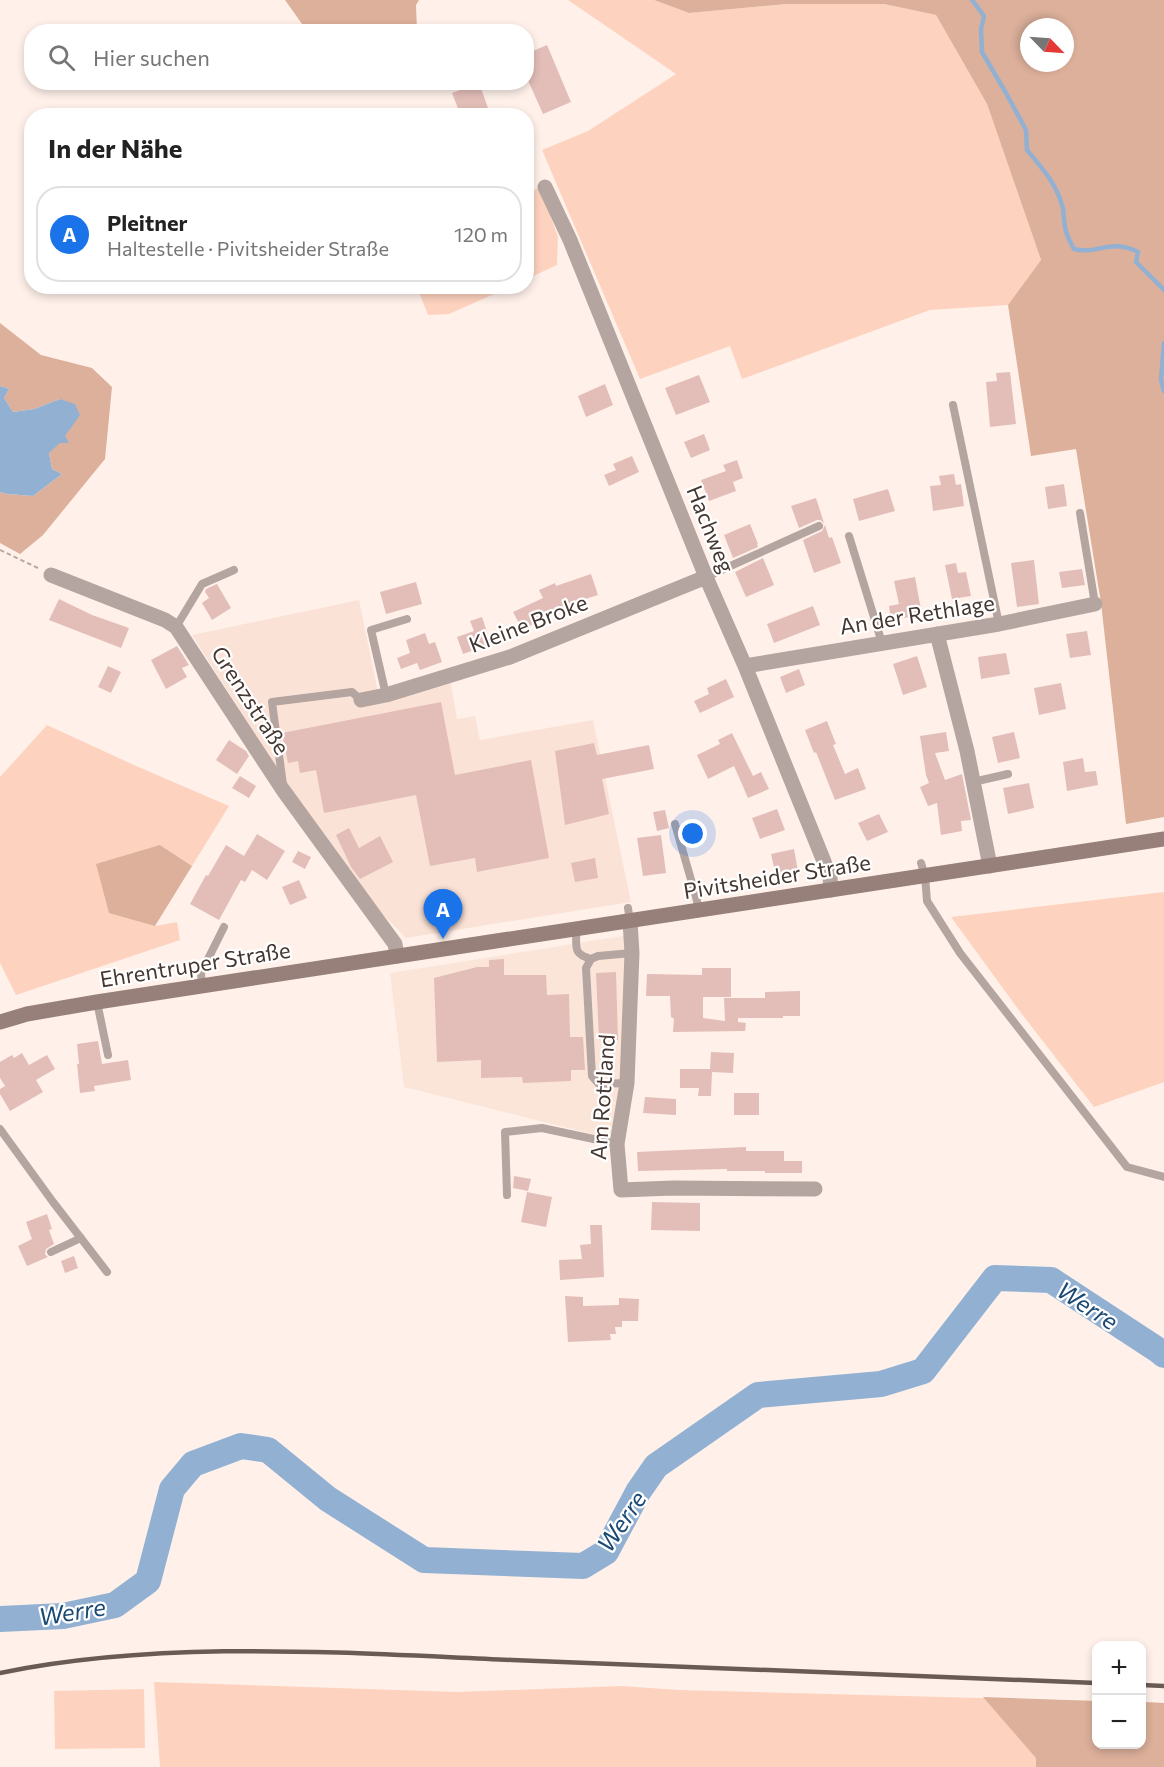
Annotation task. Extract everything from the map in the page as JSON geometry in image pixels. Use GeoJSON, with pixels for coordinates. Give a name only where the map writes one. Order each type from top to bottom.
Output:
{"type":"FeatureCollection","features":[{"type":"Feature","properties":{"kind":"main road","name":"Pivitsheider Straße"},"geometry":{"type":"LineString","coordinates":[[397,956],[576,930],[629,915],[699,910],[831,890],[923,870],[990,866],[1164,839]]}},
{"type":"Feature","properties":{"kind":"main road","name":"Ehrentruper Straße"},"geometry":{"type":"LineString","coordinates":[[0,1022],[27,1014],[97,1002],[397,956]]}},
{"type":"Feature","properties":{"kind":"street","name":"Hachweg"},"geometry":{"type":"LineString","coordinates":[[545,187],[570,240],[706,577],[824,859],[831,890]]}},
{"type":"Feature","properties":{"kind":"street"},"geometry":{"type":"LineString","coordinates":[[51,575],[165,620],[176,627]]}},
{"type":"Feature","properties":{"kind":"street","name":"Kleine Broke"},"geometry":{"type":"LineString","coordinates":[[361,700],[386,695],[510,657],[706,577]]}},
{"type":"Feature","properties":{"kind":"street","name":"An der Rethlage"},"geometry":{"type":"LineString","coordinates":[[745,666],[999,624],[1095,604]]}},
{"type":"Feature","properties":{"kind":"street","name":"Grenzstraße"},"geometry":{"type":"LineString","coordinates":[[176,627],[283,790],[395,944],[397,956]]}},
{"type":"Feature","properties":{"kind":"street"},"geometry":{"type":"LineString","coordinates":[[937,634],[967,752],[990,866]]}},
{"type":"Feature","properties":{"kind":"street","name":"Am Rottland"},"geometry":{"type":"LineString","coordinates":[[629,915],[632,953],[627,1083],[617,1144],[621,1190],[815,1189]]}},
{"type":"Feature","properties":{"kind":"lane"},"geometry":{"type":"LineString","coordinates":[[953,405],[999,624]]}},
{"type":"Feature","properties":{"kind":"lane"},"geometry":{"type":"LineString","coordinates":[[1080,513],[1095,604]]}},
{"type":"Feature","properties":{"kind":"lane"},"geometry":{"type":"LineString","coordinates":[[706,577],[819,526]]}},
{"type":"Feature","properties":{"kind":"lane"},"geometry":{"type":"LineString","coordinates":[[849,536],[882,643]]}},
{"type":"Feature","properties":{"kind":"lane"},"geometry":{"type":"LineString","coordinates":[[176,627],[202,584],[234,570]]}},
{"type":"Feature","properties":{"kind":"lane"},"geometry":{"type":"LineString","coordinates":[[386,695],[371,630],[407,619]]}},
{"type":"Feature","properties":{"kind":"lane"},"geometry":{"type":"LineString","coordinates":[[283,790],[272,702],[352,692],[361,700]]}},
{"type":"Feature","properties":{"kind":"lane"},"geometry":{"type":"LineString","coordinates":[[973,782],[1008,774]]}},
{"type":"Feature","properties":{"kind":"lane"},"geometry":{"type":"LineString","coordinates":[[675,824],[699,910]]}},
{"type":"Feature","properties":{"kind":"lane"},"geometry":{"type":"LineString","coordinates":[[923,870],[927,901],[960,952],[1126,1167],[1164,1177]]}},
{"type":"Feature","properties":{"kind":"lane"},"geometry":{"type":"LineString","coordinates":[[202,986],[201,973],[224,927]]}},
{"type":"Feature","properties":{"kind":"lane"},"geometry":{"type":"LineString","coordinates":[[576,930],[577,951],[581,956],[591,959]]}},
{"type":"Feature","properties":{"kind":"lane"},"geometry":{"type":"LineString","coordinates":[[627,1083],[599,1084],[592,1076],[586,968],[591,959],[598,956],[632,953]]}},
{"type":"Feature","properties":{"kind":"lane"},"geometry":{"type":"LineString","coordinates":[[97,1002],[108,1055]]}},
{"type":"Feature","properties":{"kind":"lane"},"geometry":{"type":"LineString","coordinates":[[507,1195],[505,1132],[542,1128],[617,1144]]}},
{"type":"Feature","properties":{"kind":"lane"},"geometry":{"type":"LineString","coordinates":[[0,1129],[107,1272]]}},
{"type":"Feature","properties":{"kind":"lane"},"geometry":{"type":"LineString","coordinates":[[51,1252],[81,1238]]}},
{"type":"Feature","properties":{"kind":"path"},"geometry":{"type":"LineString","coordinates":[[0,550],[51,575]]}},
{"type":"Feature","properties":{"kind":"shaded area"},"geometry":{"type":"Polygon","coordinates":[[[285,0],[419,0],[416,5],[417,24],[302,24],[285,0]]]}},
{"type":"Feature","properties":{"kind":"shaded area"},"geometry":{"type":"Polygon","coordinates":[[[568,0],[654,0],[689,13],[787,4],[884,4],[936,15],[987,104],[1041,260],[1008,305],[930,310],[742,379],[730,346],[640,379],[542,150],[588,131],[676,74],[568,0]]]}},
{"type":"Feature","properties":{"kind":"shaded area"},"geometry":{"type":"Polygon","coordinates":[[[654,0],[1164,0],[1164,817],[1126,824],[1101,603],[1076,449],[1031,456],[1008,305],[1041,260],[987,104],[936,15],[884,4],[787,4],[689,13],[654,0]]]}},
{"type":"Feature","properties":{"kind":"shaded area"},"geometry":{"type":"Polygon","coordinates":[[[540,187],[558,237],[557,265],[534,276],[534,190],[540,187]]]}},
{"type":"Feature","properties":{"kind":"shaded area"},"geometry":{"type":"Polygon","coordinates":[[[420,294],[494,294],[449,314],[428,315],[420,294]]]}},
{"type":"Feature","properties":{"kind":"shaded area"},"geometry":{"type":"Polygon","coordinates":[[[0,323],[41,355],[92,368],[112,387],[105,459],[43,535],[20,554],[0,543],[0,492],[33,496],[62,474],[52,469],[49,453],[65,436],[60,399],[34,409],[13,412],[4,398],[9,389],[0,386],[0,323]]]}},
{"type":"Feature","properties":{"kind":"shaded area"},"geometry":{"type":"Polygon","coordinates":[[[359,600],[380,702],[450,679],[457,719],[475,716],[480,740],[593,720],[631,902],[406,938],[358,889],[192,635],[359,600]]]}},
{"type":"Feature","properties":{"kind":"shaded area"},"geometry":{"type":"Polygon","coordinates":[[[47,725],[229,806],[192,866],[160,845],[155,926],[177,922],[180,940],[16,995],[0,963],[0,777],[47,725]]]}},
{"type":"Feature","properties":{"kind":"shaded area"},"geometry":{"type":"Polygon","coordinates":[[[160,845],[192,866],[155,926],[109,913],[96,864],[160,845]]]}},
{"type":"Feature","properties":{"kind":"shaded area"},"geometry":{"type":"Polygon","coordinates":[[[1164,892],[1164,1082],[1094,1107],[951,917],[1164,892]]]}},
{"type":"Feature","properties":{"kind":"shaded area"},"geometry":{"type":"Polygon","coordinates":[[[635,934],[624,1142],[404,1087],[390,973],[635,934]]]}},
{"type":"Feature","properties":{"kind":"shaded area"},"geometry":{"type":"Polygon","coordinates":[[[154,1682],[457,1692],[621,1686],[679,1690],[1092,1701],[1092,1749],[1146,1749],[1146,1702],[1164,1703],[1164,1767],[160,1767],[154,1682]]]}},
{"type":"Feature","properties":{"kind":"shaded area"},"geometry":{"type":"Polygon","coordinates":[[[144,1689],[145,1748],[55,1749],[54,1691],[144,1689]]]}},
{"type":"Feature","properties":{"kind":"shaded area"},"geometry":{"type":"Polygon","coordinates":[[[983,1697],[1092,1701],[1092,1749],[1146,1749],[1146,1702],[1164,1703],[1164,1767],[1036,1767],[1036,1758],[983,1697]]]}},
{"type":"Feature","properties":{"kind":"water"},"geometry":{"type":"Polygon","coordinates":[[[0,386],[9,389],[4,398],[13,412],[34,409],[60,399],[75,404],[80,415],[65,436],[69,443],[60,443],[49,453],[52,469],[62,474],[33,496],[0,492],[0,386]]]}},
{"type":"Feature","properties":{"kind":"building"},"geometry":{"type":"Polygon","coordinates":[[[547,45],[571,102],[543,114],[532,90],[534,51],[547,45]]]}},
{"type":"Feature","properties":{"kind":"building"},"geometry":{"type":"Polygon","coordinates":[[[460,90],[482,90],[488,108],[458,108],[452,93],[460,90]]]}},
{"type":"Feature","properties":{"kind":"building"},"geometry":{"type":"Polygon","coordinates":[[[1010,372],[1016,424],[990,427],[986,382],[997,381],[996,373],[1010,372]]]}},
{"type":"Feature","properties":{"kind":"building"},"geometry":{"type":"Polygon","coordinates":[[[699,375],[710,402],[676,415],[665,388],[699,375]]]}},
{"type":"Feature","properties":{"kind":"building"},"geometry":{"type":"Polygon","coordinates":[[[605,384],[613,405],[586,417],[578,396],[605,384]]]}},
{"type":"Feature","properties":{"kind":"building"},"geometry":{"type":"Polygon","coordinates":[[[704,434],[710,450],[691,458],[684,442],[704,434]]]}},
{"type":"Feature","properties":{"kind":"building"},"geometry":{"type":"Polygon","coordinates":[[[632,456],[639,472],[609,486],[604,475],[616,470],[613,464],[632,456]]]}},
{"type":"Feature","properties":{"kind":"building"},"geometry":{"type":"Polygon","coordinates":[[[737,460],[743,478],[733,482],[736,491],[709,501],[701,480],[726,471],[723,465],[737,460]]]}},
{"type":"Feature","properties":{"kind":"building"},"geometry":{"type":"Polygon","coordinates":[[[954,474],[956,485],[961,484],[964,506],[933,511],[930,486],[941,485],[939,476],[954,474]]]}},
{"type":"Feature","properties":{"kind":"building"},"geometry":{"type":"Polygon","coordinates":[[[1064,484],[1067,506],[1048,509],[1045,487],[1064,484]]]}},
{"type":"Feature","properties":{"kind":"building"},"geometry":{"type":"Polygon","coordinates":[[[888,489],[895,511],[859,521],[853,499],[888,489]]]}},
{"type":"Feature","properties":{"kind":"building"},"geometry":{"type":"Polygon","coordinates":[[[816,498],[824,523],[817,520],[799,528],[791,506],[816,498]]]}},
{"type":"Feature","properties":{"kind":"building"},"geometry":{"type":"Polygon","coordinates":[[[750,524],[758,547],[733,558],[724,535],[750,524]]]}},
{"type":"Feature","properties":{"kind":"building"},"geometry":{"type":"Polygon","coordinates":[[[825,525],[841,563],[814,573],[803,540],[822,531],[825,525]]]}},
{"type":"Feature","properties":{"kind":"building"},"geometry":{"type":"Polygon","coordinates":[[[763,558],[774,585],[746,597],[735,572],[763,558]]]}},
{"type":"Feature","properties":{"kind":"building"},"geometry":{"type":"Polygon","coordinates":[[[1034,560],[1039,604],[1017,607],[1011,563],[1034,560]]]}},
{"type":"Feature","properties":{"kind":"building"},"geometry":{"type":"Polygon","coordinates":[[[956,563],[958,573],[966,572],[971,596],[952,599],[945,565],[956,563]]]}},
{"type":"Feature","properties":{"kind":"building"},"geometry":{"type":"Polygon","coordinates":[[[1082,569],[1085,585],[1062,588],[1059,572],[1082,569]]]}},
{"type":"Feature","properties":{"kind":"building"},"geometry":{"type":"Polygon","coordinates":[[[591,574],[598,595],[563,606],[541,616],[543,620],[522,629],[513,612],[543,598],[539,590],[555,583],[556,586],[591,574]]]}},
{"type":"Feature","properties":{"kind":"building"},"geometry":{"type":"Polygon","coordinates":[[[915,577],[922,615],[891,620],[889,606],[899,604],[894,581],[915,577]]]}},
{"type":"Feature","properties":{"kind":"building"},"geometry":{"type":"Polygon","coordinates":[[[416,582],[422,604],[386,614],[380,592],[416,582]]]}},
{"type":"Feature","properties":{"kind":"building"},"geometry":{"type":"Polygon","coordinates":[[[217,584],[231,608],[212,620],[202,603],[209,598],[205,592],[206,589],[217,584]]]}},
{"type":"Feature","properties":{"kind":"building"},"geometry":{"type":"Polygon","coordinates":[[[59,599],[92,615],[129,628],[121,648],[49,620],[59,599]]]}},
{"type":"Feature","properties":{"kind":"building"},"geometry":{"type":"Polygon","coordinates":[[[813,606],[820,625],[774,643],[767,624],[813,606]]]}},
{"type":"Feature","properties":{"kind":"building"},"geometry":{"type":"Polygon","coordinates":[[[482,617],[491,644],[463,654],[457,637],[474,631],[470,621],[482,617]]]}},
{"type":"Feature","properties":{"kind":"building"},"geometry":{"type":"Polygon","coordinates":[[[1087,631],[1091,655],[1070,658],[1066,634],[1087,631]]]}},
{"type":"Feature","properties":{"kind":"building"},"geometry":{"type":"Polygon","coordinates":[[[425,633],[429,644],[435,642],[442,662],[420,670],[417,663],[401,669],[397,658],[410,653],[406,640],[425,633]]]}},
{"type":"Feature","properties":{"kind":"building"},"geometry":{"type":"Polygon","coordinates":[[[177,646],[189,665],[182,668],[187,677],[166,689],[151,660],[177,646]]]}},
{"type":"Feature","properties":{"kind":"building"},"geometry":{"type":"Polygon","coordinates":[[[1006,653],[1010,674],[981,679],[978,657],[1006,653]]]}},
{"type":"Feature","properties":{"kind":"building"},"geometry":{"type":"Polygon","coordinates":[[[917,656],[927,687],[903,695],[893,664],[917,656]]]}},
{"type":"Feature","properties":{"kind":"building"},"geometry":{"type":"Polygon","coordinates":[[[108,666],[121,672],[111,693],[98,687],[108,666]]]}},
{"type":"Feature","properties":{"kind":"building"},"geometry":{"type":"Polygon","coordinates":[[[799,669],[805,685],[786,693],[780,677],[799,669]]]}},
{"type":"Feature","properties":{"kind":"building"},"geometry":{"type":"Polygon","coordinates":[[[726,679],[734,697],[700,713],[694,701],[709,694],[707,688],[726,679]]]}},
{"type":"Feature","properties":{"kind":"building"},"geometry":{"type":"Polygon","coordinates":[[[1061,683],[1066,709],[1039,715],[1034,688],[1061,683]]]}},
{"type":"Feature","properties":{"kind":"building"},"geometry":{"type":"Polygon","coordinates":[[[441,702],[455,775],[531,760],[549,858],[477,872],[475,858],[430,866],[416,795],[324,813],[316,770],[300,773],[298,761],[288,763],[282,733],[441,702]]]}},
{"type":"Feature","properties":{"kind":"building"},"geometry":{"type":"Polygon","coordinates":[[[827,721],[836,744],[833,745],[845,774],[858,768],[866,789],[835,800],[805,730],[827,721]]]}},
{"type":"Feature","properties":{"kind":"building"},"geometry":{"type":"Polygon","coordinates":[[[946,732],[949,751],[935,753],[945,780],[962,774],[971,820],[961,821],[962,831],[941,835],[937,803],[928,806],[920,787],[929,783],[920,736],[946,732]]]}},
{"type":"Feature","properties":{"kind":"building"},"geometry":{"type":"Polygon","coordinates":[[[1014,732],[1020,758],[998,763],[992,737],[1014,732]]]}},
{"type":"Feature","properties":{"kind":"building"},"geometry":{"type":"Polygon","coordinates":[[[732,733],[753,776],[761,772],[769,789],[748,798],[734,766],[708,779],[697,755],[720,744],[718,740],[732,733]]]}},
{"type":"Feature","properties":{"kind":"building"},"geometry":{"type":"Polygon","coordinates":[[[229,740],[246,751],[249,756],[237,774],[216,760],[229,740]]]}},
{"type":"Feature","properties":{"kind":"building"},"geometry":{"type":"Polygon","coordinates":[[[594,743],[597,755],[649,745],[654,769],[602,779],[609,814],[565,825],[555,751],[594,743]]]}},
{"type":"Feature","properties":{"kind":"building"},"geometry":{"type":"Polygon","coordinates":[[[1083,758],[1085,772],[1096,771],[1098,785],[1067,791],[1063,762],[1083,758]]]}},
{"type":"Feature","properties":{"kind":"building"},"geometry":{"type":"Polygon","coordinates":[[[240,776],[256,786],[249,798],[232,788],[240,776]]]}},
{"type":"Feature","properties":{"kind":"building"},"geometry":{"type":"Polygon","coordinates":[[[1029,783],[1034,808],[1008,814],[1003,788],[1029,783]]]}},
{"type":"Feature","properties":{"kind":"building"},"geometry":{"type":"Polygon","coordinates":[[[777,809],[785,830],[760,839],[752,818],[777,809]]]}},
{"type":"Feature","properties":{"kind":"building"},"geometry":{"type":"Polygon","coordinates":[[[665,810],[669,828],[657,831],[653,812],[665,810]]]}},
{"type":"Feature","properties":{"kind":"building"},"geometry":{"type":"Polygon","coordinates":[[[879,814],[888,832],[867,841],[858,823],[879,814]]]}},
{"type":"Feature","properties":{"kind":"building"},"geometry":{"type":"Polygon","coordinates":[[[349,828],[359,848],[380,836],[393,862],[360,879],[351,867],[336,835],[349,828]]]}},
{"type":"Feature","properties":{"kind":"building"},"geometry":{"type":"Polygon","coordinates":[[[257,834],[285,851],[267,880],[252,870],[245,882],[241,880],[219,920],[190,904],[226,845],[244,856],[257,834]]]}},
{"type":"Feature","properties":{"kind":"building"},"geometry":{"type":"Polygon","coordinates":[[[661,835],[666,873],[643,876],[637,838],[661,835]]]}},
{"type":"Feature","properties":{"kind":"building"},"geometry":{"type":"Polygon","coordinates":[[[794,849],[798,871],[776,876],[771,854],[794,849]]]}},
{"type":"Feature","properties":{"kind":"building"},"geometry":{"type":"Polygon","coordinates":[[[298,851],[311,857],[305,869],[292,862],[298,851]]]}},
{"type":"Feature","properties":{"kind":"building"},"geometry":{"type":"Polygon","coordinates":[[[595,858],[598,878],[575,882],[571,863],[595,858]]]}},
{"type":"Feature","properties":{"kind":"building"},"geometry":{"type":"Polygon","coordinates":[[[299,880],[307,898],[290,905],[282,887],[299,880]]]}},
{"type":"Feature","properties":{"kind":"building"},"geometry":{"type":"Polygon","coordinates":[[[504,959],[504,975],[546,975],[547,995],[569,994],[570,1037],[583,1037],[585,1070],[571,1070],[571,1081],[523,1083],[522,1077],[481,1078],[481,1060],[437,1062],[434,978],[477,967],[489,967],[489,960],[504,959]]]}},
{"type":"Feature","properties":{"kind":"building"},"geometry":{"type":"Polygon","coordinates":[[[702,968],[731,968],[731,997],[703,997],[703,1018],[725,1021],[724,998],[765,998],[765,992],[800,991],[800,1016],[738,1018],[738,1022],[746,1023],[745,1031],[673,1032],[674,1019],[671,1017],[670,996],[646,996],[647,974],[702,975],[702,968]]]}},
{"type":"Feature","properties":{"kind":"building"},"geometry":{"type":"Polygon","coordinates":[[[616,972],[618,1040],[599,1040],[596,973],[616,972]]]}},
{"type":"Feature","properties":{"kind":"building"},"geometry":{"type":"Polygon","coordinates":[[[98,1041],[102,1064],[128,1060],[131,1080],[94,1086],[95,1091],[80,1093],[77,1044],[98,1041]]]}},
{"type":"Feature","properties":{"kind":"building"},"geometry":{"type":"Polygon","coordinates":[[[711,1052],[734,1053],[733,1073],[712,1072],[711,1096],[698,1096],[699,1088],[680,1088],[680,1069],[710,1069],[711,1052]]]}},
{"type":"Feature","properties":{"kind":"building"},"geometry":{"type":"Polygon","coordinates":[[[22,1053],[29,1065],[47,1055],[55,1069],[36,1080],[43,1092],[10,1111],[0,1094],[0,1089],[5,1086],[0,1078],[0,1062],[12,1055],[14,1058],[22,1053]]]}},
{"type":"Feature","properties":{"kind":"building"},"geometry":{"type":"Polygon","coordinates":[[[734,1093],[759,1093],[759,1115],[734,1115],[734,1093]]]}},
{"type":"Feature","properties":{"kind":"building"},"geometry":{"type":"Polygon","coordinates":[[[645,1097],[676,1099],[676,1115],[643,1113],[645,1097]]]}},
{"type":"Feature","properties":{"kind":"building"},"geometry":{"type":"Polygon","coordinates":[[[746,1147],[746,1151],[784,1151],[784,1161],[802,1161],[802,1173],[727,1171],[727,1169],[638,1171],[637,1152],[746,1147]]]}},
{"type":"Feature","properties":{"kind":"building"},"geometry":{"type":"Polygon","coordinates":[[[514,1176],[531,1179],[528,1191],[513,1188],[514,1176]]]}},
{"type":"Feature","properties":{"kind":"building"},"geometry":{"type":"Polygon","coordinates":[[[527,1192],[552,1197],[546,1227],[521,1222],[527,1192]]]}},
{"type":"Feature","properties":{"kind":"building"},"geometry":{"type":"Polygon","coordinates":[[[652,1202],[700,1203],[700,1231],[651,1230],[652,1202]]]}},
{"type":"Feature","properties":{"kind":"building"},"geometry":{"type":"Polygon","coordinates":[[[47,1214],[54,1244],[46,1249],[45,1254],[48,1257],[27,1266],[18,1246],[32,1239],[26,1222],[47,1214]]]}},
{"type":"Feature","properties":{"kind":"building"},"geometry":{"type":"Polygon","coordinates":[[[590,1225],[602,1225],[604,1277],[560,1280],[559,1260],[582,1259],[580,1245],[591,1244],[590,1225]]]}},
{"type":"Feature","properties":{"kind":"building"},"geometry":{"type":"Polygon","coordinates":[[[74,1256],[78,1268],[65,1273],[61,1261],[74,1256]]]}},
{"type":"Feature","properties":{"kind":"building"},"geometry":{"type":"Polygon","coordinates":[[[565,1296],[583,1297],[583,1306],[619,1305],[619,1298],[639,1299],[638,1321],[622,1321],[622,1327],[615,1327],[616,1334],[610,1334],[611,1340],[568,1342],[565,1296]]]}},
{"type":"Feature","properties":{"kind":"waterway"},"geometry":{"type":"LineString","coordinates":[[972,0],[984,16],[981,29],[982,52],[1026,130],[1027,150],[1056,190],[1063,208],[1068,238],[1074,249],[1090,250],[1120,246],[1138,252],[1136,262],[1164,290]]}},
{"type":"Feature","properties":{"kind":"waterway"},"geometry":{"type":"LineString","coordinates":[[1164,343],[1161,380],[1164,391]]}},
{"type":"Feature","properties":{"kind":"waterway","name":"Werre"},"geometry":{"type":"LineString","coordinates":[[0,1619],[63,1616],[115,1605],[148,1581],[172,1489],[193,1464],[241,1446],[268,1450],[328,1499],[424,1560],[583,1566],[606,1552],[638,1492],[656,1466],[758,1395],[881,1384],[923,1371],[995,1278],[1051,1280],[1164,1355]]}},
{"type":"Feature","properties":{"kind":"railway"},"geometry":{"type":"LineString","coordinates":[[0,1673],[62,1662],[126,1656],[255,1651],[384,1654],[1092,1683]]}},
{"type":"Feature","properties":{"kind":"railway"},"geometry":{"type":"LineString","coordinates":[[1146,1685],[1164,1686]]}},
{"type":"Feature","properties":{"kind":"place","name":"Pleitner"},"geometry":{"type":"Point","coordinates":[443,939]}}]}
